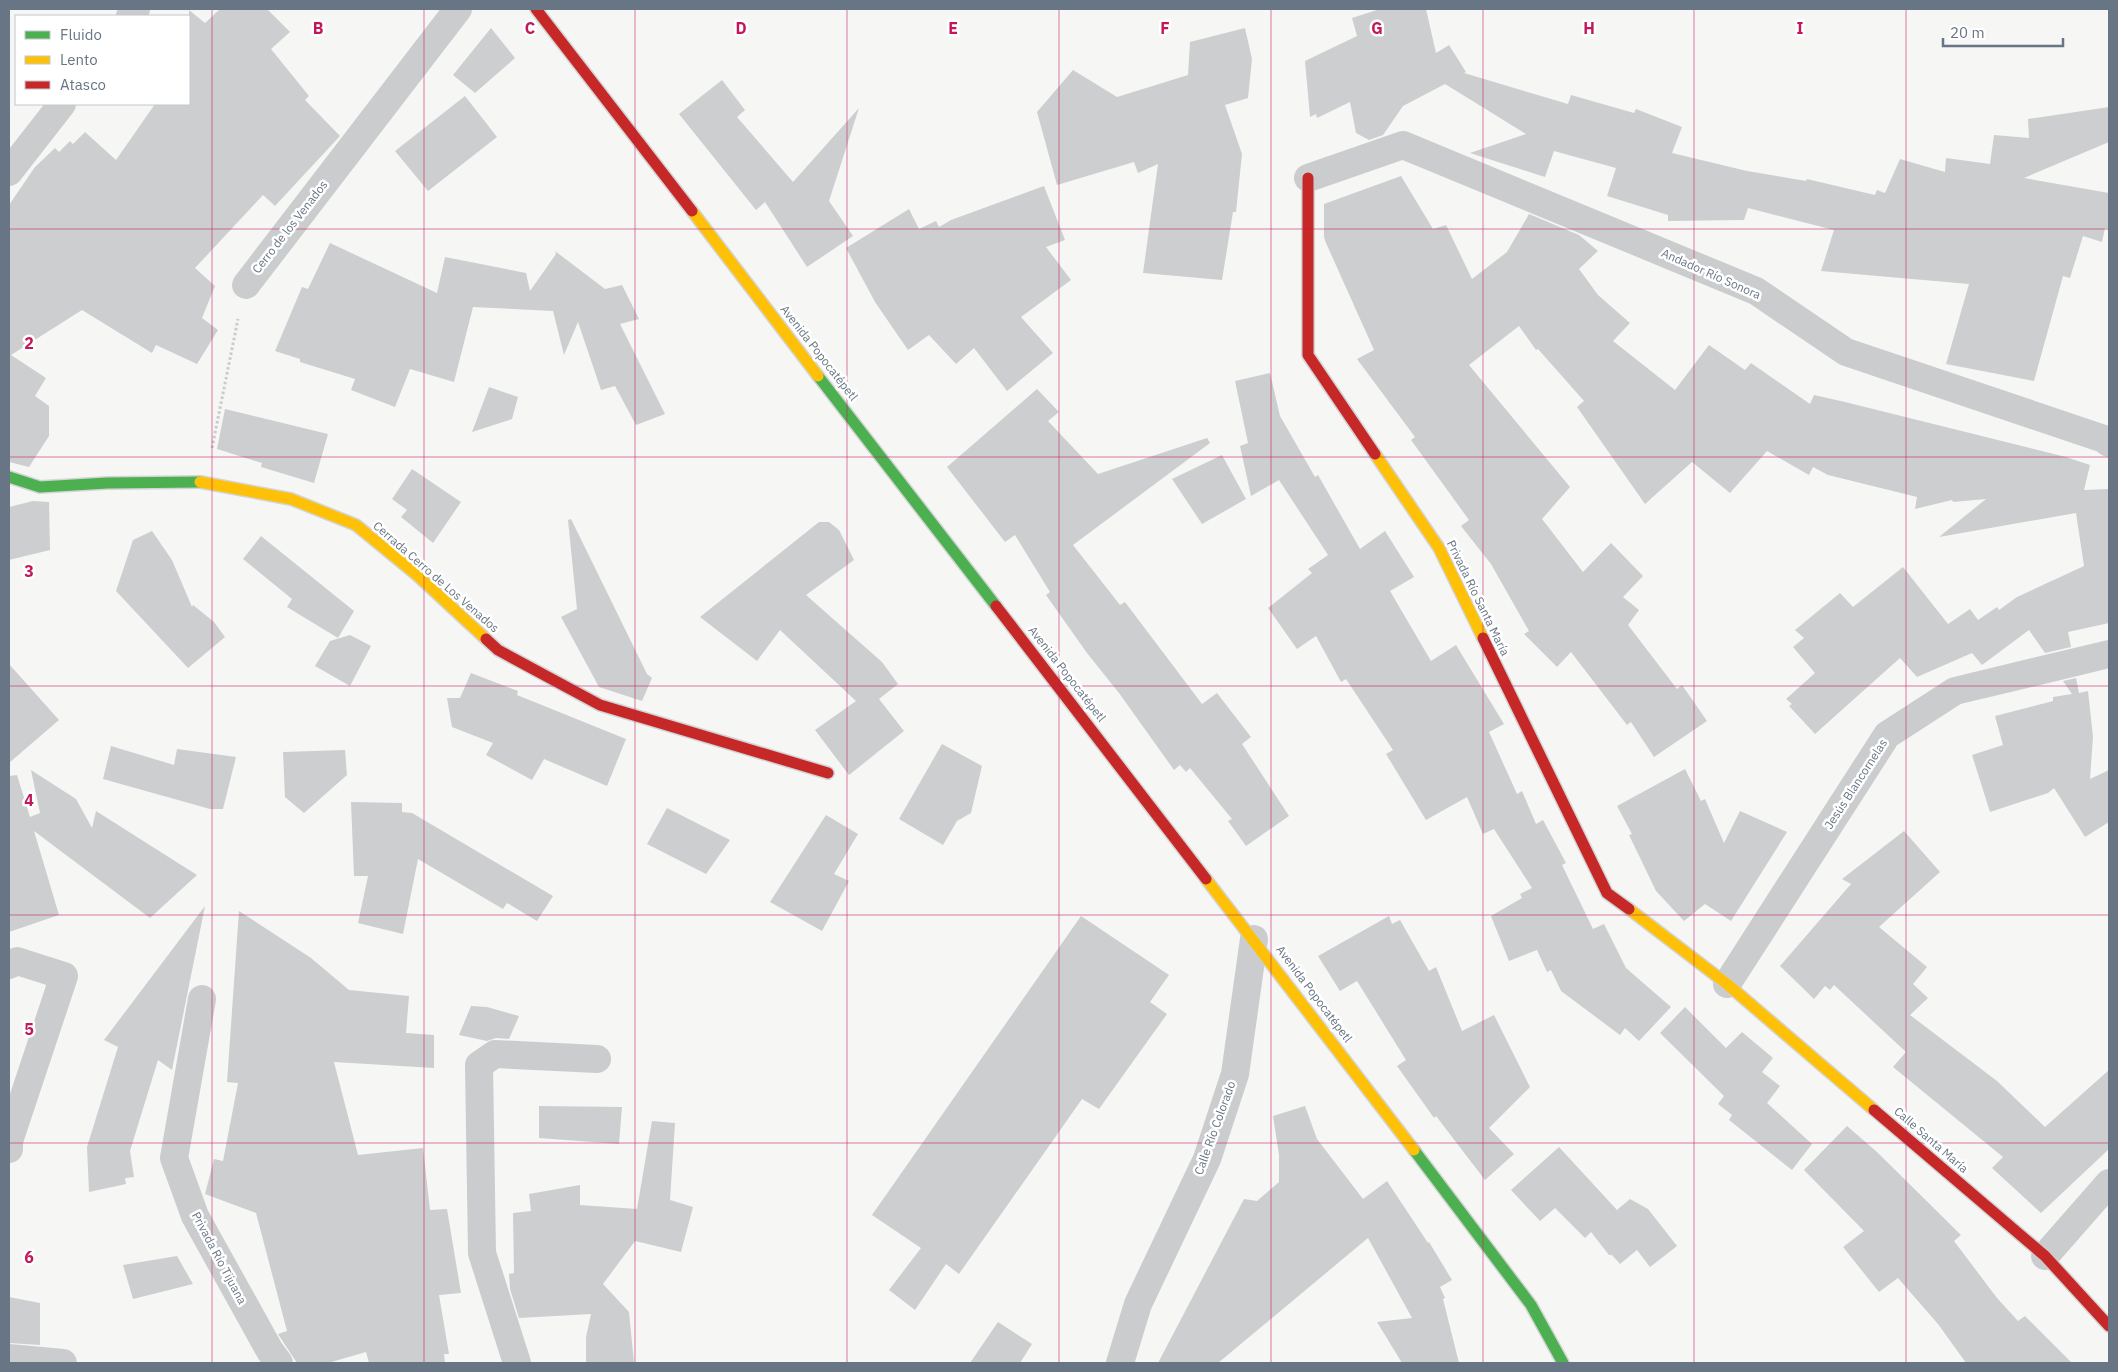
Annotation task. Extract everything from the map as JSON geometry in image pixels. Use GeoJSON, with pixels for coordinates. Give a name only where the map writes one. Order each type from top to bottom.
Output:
{"type":"FeatureCollection","features":[{"type":"Feature","properties":{"kind":"street","name":"Cerro de los Venados"},"geometry":{"type":"LineString","coordinates":[[246,285],[458,9]]}},
{"type":"Feature","properties":{"kind":"street","name":"Avenida Popocatépetl"},"geometry":{"type":"LineString","coordinates":[[536,9],[1254,939],[1476,1230],[1531,1305],[1564,1363]]}},
{"type":"Feature","properties":{"kind":"street"},"geometry":{"type":"LineString","coordinates":[[9,172],[61,105]]}},
{"type":"Feature","properties":{"kind":"street","name":"Andador Río Sonora"},"geometry":{"type":"LineString","coordinates":[[1308,178],[1403,145],[1756,291],[1846,352],[2104,439],[2109,443]]}},
{"type":"Feature","properties":{"kind":"street","name":"Privada Río Santa María"},"geometry":{"type":"LineString","coordinates":[[1308,178],[1308,355],[1439,548],[1606,893],[1726,984]]}},
{"type":"Feature","properties":{"kind":"street","name":"Cerrada Cerro de Los Venados"},"geometry":{"type":"LineString","coordinates":[[9,477],[40,487],[107,483],[204,482],[290,499],[356,525],[416,575],[498,650],[600,705],[828,773]]}},
{"type":"Feature","properties":{"kind":"street","name":"Jesús Blancornelas"},"geometry":{"type":"LineString","coordinates":[[1726,984],[1888,735],[1955,691],[2109,654]]}},
{"type":"Feature","properties":{"kind":"street","name":"Calle Río Colorado"},"geometry":{"type":"LineString","coordinates":[[1120,1363],[1138,1304],[1207,1159],[1235,1074],[1254,939]]}},
{"type":"Feature","properties":{"kind":"street"},"geometry":{"type":"LineString","coordinates":[[9,965],[17,962],[64,976],[9,1149]]}},
{"type":"Feature","properties":{"kind":"street","name":"Calle Santa María"},"geometry":{"type":"LineString","coordinates":[[1726,984],[2045,1256],[2109,1326]]}},
{"type":"Feature","properties":{"kind":"street","name":"Privada Río Tijuana"},"geometry":{"type":"LineString","coordinates":[[202,999],[174,1158],[195,1216],[270,1351],[279,1363]]}},
{"type":"Feature","properties":{"kind":"street"},"geometry":{"type":"LineString","coordinates":[[517,1363],[482,1253],[479,1065],[494,1054],[597,1059]]}},
{"type":"Feature","properties":{"kind":"street"},"geometry":{"type":"LineString","coordinates":[[2045,1256],[2109,1184]]}},
{"type":"Feature","properties":{"kind":"street"},"geometry":{"type":"LineString","coordinates":[[9,1358],[63,1363]]}},
{"type":"Feature","properties":{"kind":"path","name":"Cerro de los Venados"},"geometry":{"type":"LineString","coordinates":[[204,482],[246,285]]}},
{"type":"Feature","properties":{"kind":"building"},"geometry":{"type":"Polygon","coordinates":[[[220,9],[267,9],[290,32],[271,49],[309,96],[305,100],[340,136],[275,206],[263,195],[195,268],[215,286],[202,318],[218,330],[197,364],[156,345],[152,353],[82,310],[11,355],[46,378],[35,396],[49,406],[49,436],[29,467],[9,462],[9,205],[35,167],[55,148],[59,152],[70,141],[73,144],[85,132],[116,160],[154,105],[190,105],[189,10],[205,23],[220,9]]]}},
{"type":"Feature","properties":{"kind":"building"},"geometry":{"type":"Polygon","coordinates":[[[1380,9],[1426,9],[1436,53],[1449,45],[1466,72],[1464,73],[1568,104],[1571,95],[1634,113],[1636,109],[1682,127],[1672,153],[1747,171],[1806,181],[1807,179],[1875,195],[1877,190],[1885,193],[1900,159],[1945,172],[1946,158],[1990,164],[1994,135],[2029,138],[2028,119],[2109,107],[2109,142],[2024,178],[2109,193],[2109,229],[2105,228],[2102,242],[2083,236],[2070,278],[2063,276],[2034,381],[1946,364],[1969,284],[1821,271],[1834,230],[1748,208],[1744,220],[1668,221],[1668,215],[1607,196],[1616,168],[1554,151],[1545,177],[1470,153],[1526,134],[1445,84],[1403,106],[1383,135],[1369,140],[1356,133],[1350,102],[1317,118],[1316,114],[1310,117],[1305,61],[1357,36],[1352,18],[1380,9]]]}},
{"type":"Feature","properties":{"kind":"building"},"geometry":{"type":"Polygon","coordinates":[[[491,28],[515,58],[475,93],[453,75],[491,28]]]}},
{"type":"Feature","properties":{"kind":"building"},"geometry":{"type":"Polygon","coordinates":[[[1245,28],[1252,59],[1248,98],[1225,105],[1242,154],[1236,212],[1233,212],[1222,280],[1143,273],[1158,164],[1138,173],[1134,162],[1057,185],[1037,112],[1073,70],[1117,97],[1188,75],[1190,42],[1245,28]]]}},
{"type":"Feature","properties":{"kind":"building"},"geometry":{"type":"Polygon","coordinates":[[[722,80],[745,110],[737,117],[793,182],[859,108],[829,201],[853,236],[807,267],[765,202],[756,210],[679,114],[722,80]]]}},
{"type":"Feature","properties":{"kind":"building"},"geometry":{"type":"Polygon","coordinates":[[[465,96],[497,137],[428,191],[395,151],[465,96]]]}},
{"type":"Feature","properties":{"kind":"building"},"geometry":{"type":"Polygon","coordinates":[[[1401,176],[1433,229],[1446,225],[1472,279],[1507,252],[1529,214],[1579,235],[1598,251],[1579,269],[1598,295],[1630,323],[1613,341],[1675,390],[1709,345],[1745,370],[1751,363],[1810,404],[1814,395],[2066,457],[2090,465],[2084,490],[2109,489],[2109,623],[2068,632],[2071,647],[2045,653],[2029,630],[1982,665],[1972,653],[1917,677],[1900,658],[1815,734],[1789,706],[1792,704],[1786,699],[1815,673],[1793,647],[1804,638],[1795,630],[1840,593],[1853,607],[1903,567],[1948,624],[1970,609],[1978,620],[1997,607],[1999,610],[2017,597],[2084,566],[2076,513],[1939,537],[1986,499],[1953,502],[1952,500],[1915,509],[1917,497],[1828,475],[1813,467],[1809,475],[1767,451],[1730,493],[1692,462],[1645,504],[1577,407],[1584,401],[1538,349],[1536,350],[1519,326],[1469,365],[1570,487],[1542,519],[1583,572],[1611,543],[1643,576],[1623,597],[1639,610],[1628,625],[1677,689],[1682,685],[1707,721],[1654,757],[1631,722],[1627,725],[1571,652],[1557,667],[1524,634],[1529,631],[1491,564],[1461,526],[1469,520],[1411,440],[1415,437],[1357,359],[1374,350],[1326,243],[1324,237],[1324,204],[1401,176]]]}},
{"type":"Feature","properties":{"kind":"building"},"geometry":{"type":"Polygon","coordinates":[[[1044,186],[1065,240],[1046,247],[1071,280],[1021,317],[1053,353],[1007,391],[974,348],[956,364],[929,335],[908,350],[875,302],[846,248],[909,209],[919,229],[936,221],[939,227],[951,220],[1044,186]]]}},
{"type":"Feature","properties":{"kind":"building"},"geometry":{"type":"Polygon","coordinates":[[[330,243],[437,293],[445,257],[526,273],[530,291],[556,254],[555,251],[605,289],[622,285],[639,319],[620,324],[665,414],[636,425],[615,386],[601,390],[578,322],[564,355],[553,311],[473,307],[454,382],[410,369],[395,407],[351,390],[355,379],[300,362],[300,359],[275,351],[302,287],[308,289],[330,243]]]}},
{"type":"Feature","properties":{"kind":"building"},"geometry":{"type":"Polygon","coordinates":[[[1270,373],[1280,416],[1315,477],[1318,475],[1360,549],[1385,531],[1414,577],[1390,591],[1431,661],[1456,645],[1504,724],[1489,732],[1517,794],[1522,791],[1536,824],[1543,820],[1566,863],[1562,865],[1593,929],[1604,924],[1626,968],[1671,1007],[1639,1041],[1625,1028],[1620,1035],[1561,991],[1551,970],[1547,972],[1537,950],[1509,961],[1491,916],[1522,898],[1520,894],[1532,888],[1494,829],[1483,834],[1467,797],[1426,820],[1386,754],[1393,750],[1346,679],[1341,682],[1316,636],[1297,649],[1268,608],[1312,573],[1308,569],[1328,555],[1279,480],[1251,496],[1240,446],[1248,443],[1235,381],[1270,373]]]}},
{"type":"Feature","properties":{"kind":"building"},"geometry":{"type":"Polygon","coordinates":[[[489,387],[518,397],[512,419],[472,432],[489,387]]]}},
{"type":"Feature","properties":{"kind":"building"},"geometry":{"type":"Polygon","coordinates":[[[1037,389],[1059,412],[1048,421],[1098,474],[1207,438],[1210,443],[1073,545],[1120,605],[1125,602],[1202,704],[1217,693],[1251,737],[1242,744],[1289,816],[1246,846],[1228,821],[1232,819],[1190,768],[1186,772],[1180,765],[1174,770],[1119,693],[1087,653],[1046,595],[1050,592],[1015,535],[1005,542],[947,467],[1037,389]]]}},
{"type":"Feature","properties":{"kind":"building"},"geometry":{"type":"Polygon","coordinates":[[[225,409],[328,434],[314,483],[261,467],[262,463],[217,449],[225,409]]]}},
{"type":"Feature","properties":{"kind":"building"},"geometry":{"type":"Polygon","coordinates":[[[1222,455],[1246,499],[1202,524],[1172,479],[1222,455]]]}},
{"type":"Feature","properties":{"kind":"building"},"geometry":{"type":"Polygon","coordinates":[[[412,469],[461,502],[433,543],[401,517],[407,510],[392,499],[412,469]]]}},
{"type":"Feature","properties":{"kind":"building"},"geometry":{"type":"Polygon","coordinates":[[[33,501],[49,502],[50,550],[9,560],[9,507],[33,501]]]}},
{"type":"Feature","properties":{"kind":"building"},"geometry":{"type":"Polygon","coordinates":[[[571,519],[647,674],[652,678],[642,701],[599,687],[561,617],[577,609],[568,520],[571,519]]]}},
{"type":"Feature","properties":{"kind":"building"},"geometry":{"type":"Polygon","coordinates":[[[819,522],[829,522],[839,530],[854,560],[806,595],[882,662],[898,684],[879,699],[904,731],[849,775],[815,730],[856,701],[780,630],[757,661],[700,617],[819,522]]]}},
{"type":"Feature","properties":{"kind":"building"},"geometry":{"type":"Polygon","coordinates":[[[152,531],[172,560],[192,607],[193,605],[214,622],[225,637],[188,668],[116,591],[133,540],[152,531]]]}},
{"type":"Feature","properties":{"kind":"building"},"geometry":{"type":"Polygon","coordinates":[[[261,536],[354,611],[338,638],[287,607],[292,599],[243,559],[261,536]]]}},
{"type":"Feature","properties":{"kind":"building"},"geometry":{"type":"Polygon","coordinates":[[[350,635],[371,646],[350,686],[315,666],[330,641],[350,635]]]}},
{"type":"Feature","properties":{"kind":"building"},"geometry":{"type":"Polygon","coordinates":[[[9,664],[59,720],[9,763],[9,664]]]}},
{"type":"Feature","properties":{"kind":"building"},"geometry":{"type":"Polygon","coordinates":[[[471,673],[518,691],[517,695],[626,739],[607,786],[544,759],[532,780],[486,755],[493,743],[452,727],[447,698],[460,698],[471,673]]]}},
{"type":"Feature","properties":{"kind":"building"},"geometry":{"type":"Polygon","coordinates":[[[2076,678],[2079,693],[2088,691],[2093,737],[2090,779],[2109,770],[2109,822],[2085,837],[2054,788],[2048,793],[1990,812],[1972,755],[2003,745],[1995,716],[2053,701],[2053,697],[2072,694],[2063,681],[2076,678]]]}},
{"type":"Feature","properties":{"kind":"building"},"geometry":{"type":"Polygon","coordinates":[[[942,744],[982,766],[971,813],[957,821],[943,845],[899,819],[942,744]]]}},
{"type":"Feature","properties":{"kind":"building"},"geometry":{"type":"Polygon","coordinates":[[[111,746],[174,765],[177,749],[236,757],[223,809],[210,809],[103,779],[111,746]]]}},
{"type":"Feature","properties":{"kind":"building"},"geometry":{"type":"Polygon","coordinates":[[[345,750],[347,775],[304,813],[285,797],[283,752],[345,750]]]}},
{"type":"Feature","properties":{"kind":"building"},"geometry":{"type":"Polygon","coordinates":[[[1685,769],[1701,801],[1705,799],[1724,843],[1740,811],[1787,832],[1731,921],[1705,904],[1684,921],[1656,891],[1629,835],[1632,834],[1617,806],[1685,769]]]}},
{"type":"Feature","properties":{"kind":"building"},"geometry":{"type":"Polygon","coordinates":[[[31,770],[76,799],[92,828],[96,811],[197,875],[150,918],[34,831],[59,915],[9,932],[9,776],[17,775],[30,817],[40,813],[31,770]]]}},
{"type":"Feature","properties":{"kind":"building"},"geometry":{"type":"Polygon","coordinates":[[[351,802],[402,803],[402,812],[412,813],[553,896],[537,921],[507,903],[503,909],[418,859],[403,934],[358,923],[368,876],[354,876],[351,802]]]}},
{"type":"Feature","properties":{"kind":"building"},"geometry":{"type":"Polygon","coordinates":[[[667,808],[730,840],[706,874],[647,844],[667,808]]]}},
{"type":"Feature","properties":{"kind":"building"},"geometry":{"type":"Polygon","coordinates":[[[826,815],[858,834],[834,874],[849,881],[822,931],[770,902],[826,815]]]}},
{"type":"Feature","properties":{"kind":"building"},"geometry":{"type":"Polygon","coordinates":[[[1904,831],[1940,872],[1879,927],[1927,967],[1913,984],[1928,998],[1910,1015],[1997,1081],[2045,1127],[2109,1070],[2109,1149],[2041,1213],[1992,1168],[2003,1157],[1893,1067],[1906,1052],[1834,985],[1830,990],[1825,986],[1814,999],[1780,966],[1851,884],[1842,879],[1904,831]]]}},
{"type":"Feature","properties":{"kind":"building"},"geometry":{"type":"Polygon","coordinates":[[[205,906],[172,1070],[158,1060],[130,1151],[134,1177],[125,1178],[126,1184],[89,1192],[87,1147],[118,1047],[104,1040],[205,906]]]}},
{"type":"Feature","properties":{"kind":"building"},"geometry":{"type":"Polygon","coordinates":[[[239,911],[311,958],[349,990],[409,996],[406,1033],[434,1035],[434,1068],[334,1062],[358,1155],[423,1148],[430,1210],[447,1209],[461,1293],[439,1295],[449,1354],[444,1354],[445,1363],[369,1363],[366,1352],[328,1363],[297,1363],[278,1334],[287,1331],[256,1213],[205,1194],[214,1159],[223,1161],[238,1083],[227,1082],[239,911]]]}},
{"type":"Feature","properties":{"kind":"building"},"geometry":{"type":"Polygon","coordinates":[[[1081,916],[1169,975],[1150,1002],[1167,1014],[1099,1109],[1082,1099],[959,1274],[946,1264],[915,1310],[889,1290],[921,1248],[872,1215],[1081,916]]]}},
{"type":"Feature","properties":{"kind":"building"},"geometry":{"type":"Polygon","coordinates":[[[1389,916],[1392,924],[1400,920],[1429,971],[1436,967],[1462,1031],[1494,1015],[1530,1087],[1489,1128],[1514,1154],[1485,1180],[1436,1116],[1434,1118],[1397,1066],[1406,1060],[1357,981],[1340,991],[1318,956],[1389,916]]]}},
{"type":"Feature","properties":{"kind":"building"},"geometry":{"type":"Polygon","coordinates":[[[471,1006],[487,1007],[519,1016],[509,1039],[496,1038],[487,1041],[459,1035],[471,1006]]]}},
{"type":"Feature","properties":{"kind":"building"},"geometry":{"type":"Polygon","coordinates":[[[1685,1007],[1726,1048],[1742,1032],[1773,1058],[1762,1072],[1780,1086],[1767,1103],[1812,1144],[1792,1170],[1729,1120],[1732,1115],[1718,1104],[1724,1096],[1660,1033],[1685,1007]]]}},
{"type":"Feature","properties":{"kind":"building"},"geometry":{"type":"Polygon","coordinates":[[[539,1106],[622,1107],[619,1144],[539,1138],[539,1106]]]}},
{"type":"Feature","properties":{"kind":"building"},"geometry":{"type":"Polygon","coordinates":[[[1305,1106],[1317,1139],[1363,1199],[1387,1181],[1429,1242],[1452,1280],[1440,1287],[1445,1298],[1443,1299],[1459,1363],[1402,1363],[1377,1322],[1412,1318],[1368,1238],[1218,1363],[1158,1363],[1244,1199],[1257,1201],[1279,1182],[1279,1155],[1273,1116],[1305,1106]]]}},
{"type":"Feature","properties":{"kind":"building"},"geometry":{"type":"Polygon","coordinates":[[[652,1121],[675,1123],[670,1200],[693,1207],[681,1252],[635,1241],[603,1284],[629,1312],[634,1363],[586,1363],[586,1337],[591,1314],[519,1318],[510,1289],[509,1274],[514,1273],[513,1213],[531,1211],[529,1194],[580,1185],[580,1205],[637,1209],[652,1121]]]}},
{"type":"Feature","properties":{"kind":"building"},"geometry":{"type":"Polygon","coordinates":[[[1847,1126],[1877,1152],[1961,1235],[1954,1241],[1997,1298],[2018,1321],[2025,1316],[2072,1363],[1966,1363],[1938,1324],[1898,1278],[1879,1292],[1843,1247],[1864,1231],[1804,1170],[1847,1126]]]}},
{"type":"Feature","properties":{"kind":"building"},"geometry":{"type":"Polygon","coordinates":[[[1559,1147],[1617,1210],[1630,1199],[1648,1209],[1677,1246],[1650,1267],[1637,1250],[1620,1264],[1612,1255],[1609,1255],[1591,1232],[1585,1238],[1555,1208],[1540,1221],[1511,1190],[1559,1147]]]}},
{"type":"Feature","properties":{"kind":"building"},"geometry":{"type":"Polygon","coordinates":[[[177,1256],[193,1284],[133,1299],[123,1265],[177,1256]]]}},
{"type":"Feature","properties":{"kind":"building"},"geometry":{"type":"Polygon","coordinates":[[[9,1297],[40,1303],[40,1345],[9,1343],[9,1297]]]}},
{"type":"Feature","properties":{"kind":"building"},"geometry":{"type":"Polygon","coordinates":[[[998,1322],[1032,1344],[1020,1363],[970,1363],[998,1322]]]}},
{"type":"Feature","properties":{"kind":"traffic: fast"},"geometry":{"type":"LineString","coordinates":[[818,376],[996,606]]}},
{"type":"Feature","properties":{"kind":"traffic: fast"},"geometry":{"type":"LineString","coordinates":[[9,477],[40,487],[107,483],[200,482]]}},
{"type":"Feature","properties":{"kind":"traffic: fast"},"geometry":{"type":"LineString","coordinates":[[1414,1150],[1531,1305],[1563,1363]]}},
{"type":"Feature","properties":{"kind":"traffic: slow"},"geometry":{"type":"LineString","coordinates":[[692,211],[818,376]]}},
{"type":"Feature","properties":{"kind":"traffic: slow"},"geometry":{"type":"LineString","coordinates":[[1375,454],[1439,548],[1483,638]]}},
{"type":"Feature","properties":{"kind":"traffic: slow"},"geometry":{"type":"LineString","coordinates":[[200,482],[291,499],[356,525],[417,575],[486,639]]}},
{"type":"Feature","properties":{"kind":"traffic: slow"},"geometry":{"type":"LineString","coordinates":[[1206,879],[1414,1150]]}},
{"type":"Feature","properties":{"kind":"traffic: slow"},"geometry":{"type":"LineString","coordinates":[[1629,909],[1727,984],[1874,1110]]}},
{"type":"Feature","properties":{"kind":"traffic: jam"},"geometry":{"type":"LineString","coordinates":[[536,9],[692,211]]}},
{"type":"Feature","properties":{"kind":"traffic: jam"},"geometry":{"type":"LineString","coordinates":[[1308,178],[1308,355],[1375,454]]}},
{"type":"Feature","properties":{"kind":"traffic: jam"},"geometry":{"type":"LineString","coordinates":[[996,606],[1206,879]]}},
{"type":"Feature","properties":{"kind":"traffic: jam"},"geometry":{"type":"LineString","coordinates":[[1483,638],[1607,893],[1629,909]]}},
{"type":"Feature","properties":{"kind":"traffic: jam"},"geometry":{"type":"LineString","coordinates":[[486,639],[498,650],[600,705],[828,773]]}},
{"type":"Feature","properties":{"kind":"traffic: jam"},"geometry":{"type":"LineString","coordinates":[[1874,1110],[2045,1256],[2109,1326]]}}]}
